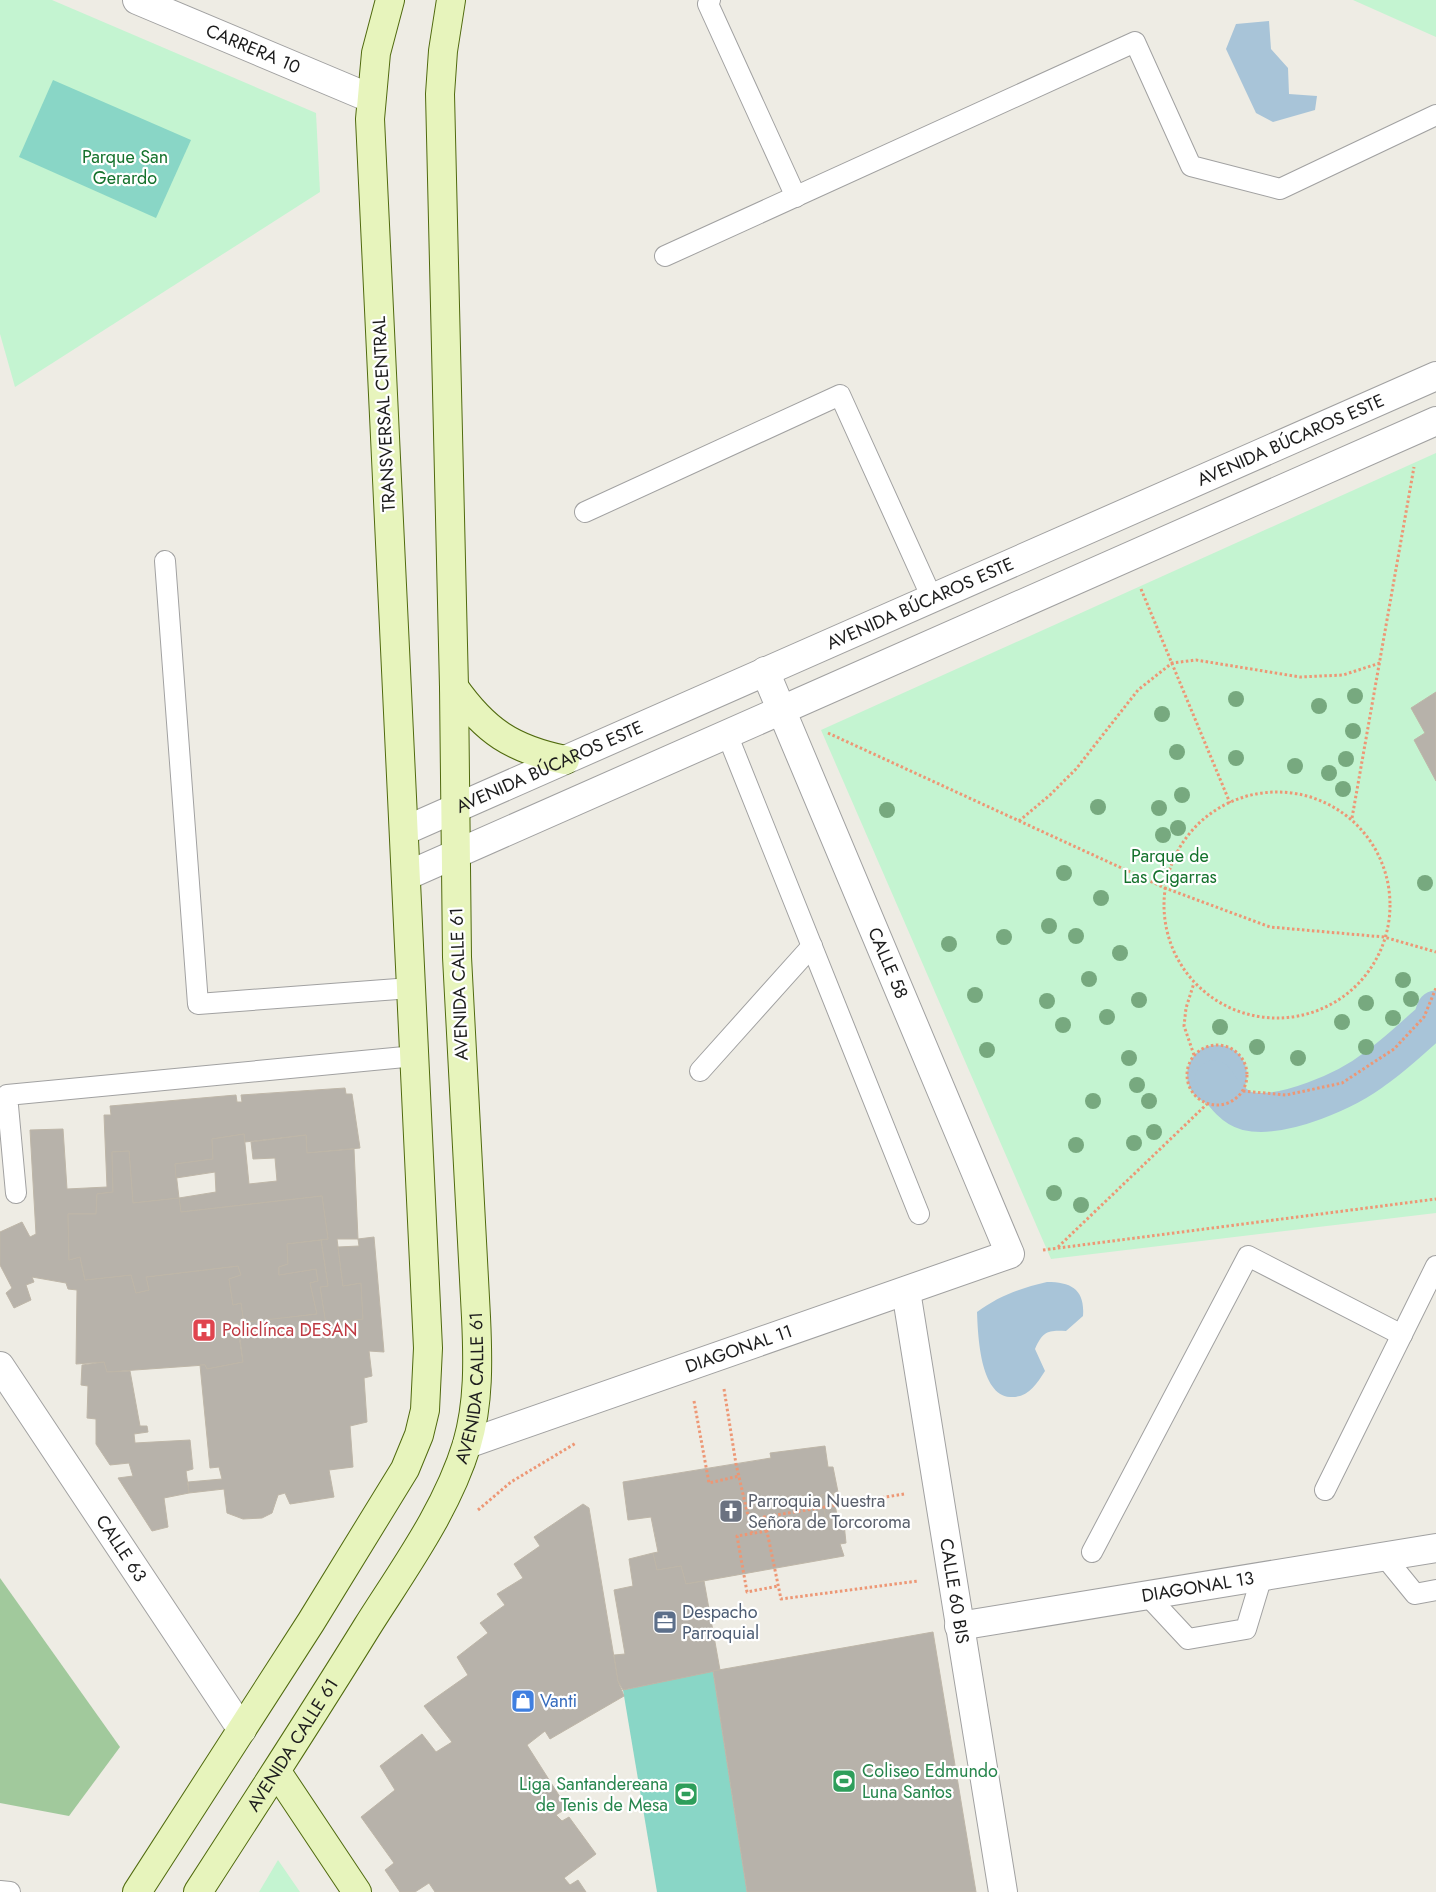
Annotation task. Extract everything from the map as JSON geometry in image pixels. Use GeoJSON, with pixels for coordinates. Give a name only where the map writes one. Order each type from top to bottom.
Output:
{"type":"FeatureCollection","features":[{"type":"Feature","properties":{"kind":"main road","name":"TRANSVERSAL CENTRAL"},"geometry":{"type":"LineString","coordinates":[[390,0],[376,53],[370,98],[404,831]]}},
{"type":"Feature","properties":{"kind":"main road"},"geometry":{"type":"LineString","coordinates":[[451,0],[444,43],[440,94],[454,687],[454,809]]}},
{"type":"Feature","properties":{"kind":"main road"},"geometry":{"type":"LineString","coordinates":[[454,687],[471,712],[494,732],[516,745],[540,755],[565,760]]}},
{"type":"Feature","properties":{"kind":"main road","name":"AVENIDA CALLE 61"},"geometry":{"type":"LineString","coordinates":[[198,1892],[277,1772],[405,1568],[453,1479],[467,1444],[475,1406],[478,1367],[457,957],[454,809]]}},
{"type":"Feature","properties":{"kind":"main road"},"geometry":{"type":"LineString","coordinates":[[137,1892],[242,1730],[405,1469],[419,1435],[428,1393],[428,1348],[404,831]]}},
{"type":"Feature","properties":{"kind":"main road"},"geometry":{"type":"LineString","coordinates":[[277,1772],[357,1892]]}},
{"type":"Feature","properties":{"kind":"street","name":"CARRERA 10"},"geometry":{"type":"LineString","coordinates":[[137,0],[370,98]]}},
{"type":"Feature","properties":{"kind":"street","name":"AVENIDA BÚCAROS ESTE"},"geometry":{"type":"LineString","coordinates":[[404,831],[1436,376]]}},
{"type":"Feature","properties":{"kind":"street"},"geometry":{"type":"LineString","coordinates":[[406,876],[1428,424]]}},
{"type":"Feature","properties":{"kind":"street","name":"CALLE 58"},"geometry":{"type":"LineString","coordinates":[[765,671],[1010,1254]]}},
{"type":"Feature","properties":{"kind":"street","name":"DIAGONAL 11"},"geometry":{"type":"LineString","coordinates":[[467,1444],[1010,1254]]}},
{"type":"Feature","properties":{"kind":"street","name":"CALLE 60 BIS"},"geometry":{"type":"LineString","coordinates":[[906,1291],[1002,1892]]}},
{"type":"Feature","properties":{"kind":"street","name":"CALLE 63"},"geometry":{"type":"LineString","coordinates":[[0,1366],[242,1730]]}},
{"type":"Feature","properties":{"kind":"street","name":"DIAGONAL 13"},"geometry":{"type":"LineString","coordinates":[[959,1626],[1436,1548]]}},
{"type":"Feature","properties":{"kind":"lane"},"geometry":{"type":"LineString","coordinates":[[710,0],[708,4],[796,197]]}},
{"type":"Feature","properties":{"kind":"lane"},"geometry":{"type":"LineString","coordinates":[[665,256],[1135,42],[1191,166],[1280,188],[1436,115]]}},
{"type":"Feature","properties":{"kind":"lane"},"geometry":{"type":"LineString","coordinates":[[585,512],[840,395],[932,598]]}},
{"type":"Feature","properties":{"kind":"lane"},"geometry":{"type":"LineString","coordinates":[[165,561],[198,1004],[411,988]]}},
{"type":"Feature","properties":{"kind":"lane"},"geometry":{"type":"LineString","coordinates":[[727,734],[920,1214]]}},
{"type":"Feature","properties":{"kind":"lane"},"geometry":{"type":"LineString","coordinates":[[700,1071],[812,946]]}},
{"type":"Feature","properties":{"kind":"lane"},"geometry":{"type":"LineString","coordinates":[[16,1194],[7,1095],[415,1056]]}},
{"type":"Feature","properties":{"kind":"lane"},"geometry":{"type":"LineString","coordinates":[[1092,1552],[1248,1256],[1402,1335]]}},
{"type":"Feature","properties":{"kind":"lane"},"geometry":{"type":"LineString","coordinates":[[1325,1490],[1436,1266]]}},
{"type":"Feature","properties":{"kind":"lane"},"geometry":{"type":"LineString","coordinates":[[1384,1556],[1415,1594],[1436,1590]]}},
{"type":"Feature","properties":{"kind":"lane"},"geometry":{"type":"LineString","coordinates":[[1147,1595],[1188,1639],[1246,1629],[1262,1576]]}},
{"type":"Feature","properties":{"kind":"lane"},"geometry":{"type":"LineString","coordinates":[[0,1891],[10,1892]]}},
{"type":"Feature","properties":{"kind":"path"},"geometry":{"type":"LineString","coordinates":[[1352,818],[1380,663],[1428,424]]}},
{"type":"Feature","properties":{"kind":"path"},"geometry":{"type":"LineString","coordinates":[[1128,557],[1230,803]]}},
{"type":"Feature","properties":{"kind":"path"},"geometry":{"type":"LineString","coordinates":[[1019,821],[1050,795],[1076,769],[1138,690],[1172,663],[1196,660],[1300,677],[1343,675],[1380,663]]}},
{"type":"Feature","properties":{"kind":"path"},"geometry":{"type":"LineString","coordinates":[[782,710],[1165,888],[1270,927],[1384,937],[1436,952]]}},
{"type":"Feature","properties":{"kind":"path"},"geometry":{"type":"LineString","coordinates":[[1284,792],[1320,800],[1352,818],[1376,848],[1389,884],[1390,922],[1378,958],[1354,988],[1322,1009],[1285,1018],[1248,1016],[1213,1000],[1185,974],[1168,941],[1162,904],[1169,868],[1186,836],[1213,811],[1247,795],[1284,792]]}},
{"type":"Feature","properties":{"kind":"path"},"geometry":{"type":"LineString","coordinates":[[1194,983],[1186,1008],[1184,1026],[1194,1055]]}},
{"type":"Feature","properties":{"kind":"path"},"geometry":{"type":"LineString","coordinates":[[1243,1091],[1286,1095],[1342,1083],[1394,1050],[1424,1017],[1436,988]]}},
{"type":"Feature","properties":{"kind":"path"},"geometry":{"type":"LineString","coordinates":[[1211,1045],[1222,1045],[1239,1054],[1247,1072],[1243,1091],[1230,1101],[1217,1105],[1207,1104],[1191,1092],[1187,1083],[1186,1073],[1194,1055],[1202,1048],[1211,1045]]}},
{"type":"Feature","properties":{"kind":"path"},"geometry":{"type":"LineString","coordinates":[[1057,1248],[1207,1104]]}},
{"type":"Feature","properties":{"kind":"path"},"geometry":{"type":"LineString","coordinates":[[1010,1254],[1436,1199]]}},
{"type":"Feature","properties":{"kind":"path"},"geometry":{"type":"LineString","coordinates":[[716,1390],[724,1386],[739,1476],[752,1533]]}},
{"type":"Feature","properties":{"kind":"path"},"geometry":{"type":"LineString","coordinates":[[684,1402],[701,1395]]}},
{"type":"Feature","properties":{"kind":"path"},"geometry":{"type":"LineString","coordinates":[[693,1398],[709,1483],[739,1476]]}},
{"type":"Feature","properties":{"kind":"path"},"geometry":{"type":"LineString","coordinates":[[473,1514],[511,1482],[577,1443]]}},
{"type":"Feature","properties":{"kind":"path"},"geometry":{"type":"LineString","coordinates":[[938,1489],[764,1517],[781,1599],[921,1581],[942,1581],[955,1599]]}},
{"type":"Feature","properties":{"kind":"path"},"geometry":{"type":"LineString","coordinates":[[767,1531],[737,1536],[747,1592],[778,1586]]}},
{"type":"Feature","properties":{"kind":"green space","name":"Parque San Gerardo"},"geometry":{"type":"Polygon","coordinates":[[[0,0],[52,0],[316,113],[320,192],[15,387],[0,334],[0,0]]]}},
{"type":"Feature","properties":{"kind":"green space"},"geometry":{"type":"Polygon","coordinates":[[[1353,0],[1436,0],[1436,37],[1353,0]]]}},
{"type":"Feature","properties":{"kind":"green space"},"geometry":{"type":"Polygon","coordinates":[[[53,80],[191,140],[156,218],[19,157],[53,80]]]}},
{"type":"Feature","properties":{"kind":"green space","name":"Parque de Las Cigarras"},"geometry":{"type":"Polygon","coordinates":[[[1436,453],[1436,1213],[1051,1259],[821,730],[1436,453]]]}},
{"type":"Feature","properties":{"kind":"green space"},"geometry":{"type":"Polygon","coordinates":[[[0,1578],[120,1747],[69,1816],[0,1803],[0,1578]]]}},
{"type":"Feature","properties":{"kind":"green space","name":"Liga Santandereana de Tenis de Mesa"},"geometry":{"type":"Polygon","coordinates":[[[713,1671],[747,1892],[657,1892],[623,1690],[713,1671]]]}},
{"type":"Feature","properties":{"kind":"green space"},"geometry":{"type":"Polygon","coordinates":[[[278,1860],[300,1892],[259,1892],[278,1860]]]}},
{"type":"Feature","properties":{"kind":"shaded area"},"geometry":{"type":"Polygon","coordinates":[[[1269,21],[1271,49],[1288,68],[1289,94],[1317,96],[1315,110],[1273,122],[1256,113],[1226,49],[1236,24],[1269,21]]]}},
{"type":"Feature","properties":{"kind":"shaded area"},"geometry":{"type":"Polygon","coordinates":[[[1211,1045],[1223,1045],[1234,1050],[1242,1058],[1247,1069],[1245,1087],[1234,1100],[1223,1105],[1211,1105],[1200,1100],[1192,1092],[1187,1081],[1187,1069],[1192,1058],[1200,1050],[1211,1045]]]}},
{"type":"Feature","properties":{"kind":"shaded area"},"geometry":{"type":"Polygon","coordinates":[[[1047,1282],[1056,1282],[1075,1289],[1082,1300],[1083,1316],[1066,1331],[1050,1332],[1041,1338],[1035,1349],[1045,1371],[1031,1390],[1016,1397],[1000,1394],[992,1386],[983,1362],[978,1335],[977,1312],[1011,1293],[1047,1282]]]}},
{"type":"Feature","properties":{"kind":"building"},"geometry":{"type":"Polygon","coordinates":[[[1436,692],[1436,781],[1414,740],[1425,733],[1411,708],[1436,692]]]}},
{"type":"Feature","properties":{"kind":"building"},"geometry":{"type":"Polygon","coordinates":[[[345,1088],[346,1094],[352,1094],[360,1148],[307,1153],[306,1135],[245,1142],[244,1134],[212,1139],[213,1159],[175,1164],[179,1198],[133,1203],[129,1151],[112,1152],[113,1192],[97,1194],[96,1214],[68,1214],[69,1260],[80,1257],[85,1280],[131,1275],[136,1293],[149,1290],[146,1277],[238,1266],[241,1275],[229,1279],[233,1305],[241,1303],[244,1323],[232,1324],[233,1331],[238,1330],[243,1362],[207,1369],[205,1365],[107,1372],[104,1362],[76,1364],[77,1290],[68,1289],[66,1283],[32,1277],[34,1282],[26,1285],[31,1300],[14,1308],[6,1293],[12,1288],[0,1265],[0,1232],[22,1222],[30,1237],[36,1234],[30,1130],[63,1129],[67,1189],[107,1187],[104,1115],[111,1115],[110,1106],[236,1095],[237,1102],[242,1102],[241,1095],[345,1088]]]}},
{"type":"Feature","properties":{"kind":"building"},"geometry":{"type":"Polygon","coordinates":[[[244,1134],[249,1184],[277,1181],[275,1158],[253,1159],[251,1142],[306,1135],[307,1153],[354,1149],[358,1239],[337,1239],[343,1286],[361,1283],[363,1319],[326,1325],[320,1287],[328,1286],[321,1240],[328,1239],[322,1196],[181,1212],[179,1198],[216,1192],[215,1172],[176,1178],[175,1164],[213,1159],[212,1139],[244,1134]]]}},
{"type":"Feature","properties":{"kind":"building"},"geometry":{"type":"Polygon","coordinates":[[[129,1151],[133,1203],[179,1198],[181,1212],[322,1196],[328,1239],[287,1244],[288,1264],[279,1267],[279,1275],[316,1269],[318,1281],[310,1283],[317,1314],[244,1323],[241,1303],[233,1305],[229,1279],[241,1275],[238,1266],[146,1277],[149,1290],[136,1293],[131,1275],[85,1280],[80,1257],[69,1260],[68,1214],[96,1214],[97,1194],[113,1192],[112,1152],[129,1151]]]}},
{"type":"Feature","properties":{"kind":"building"},"geometry":{"type":"Polygon","coordinates":[[[374,1237],[384,1352],[369,1351],[372,1376],[364,1378],[367,1422],[350,1426],[353,1467],[329,1470],[334,1497],[290,1504],[285,1493],[278,1495],[272,1513],[262,1518],[243,1519],[227,1513],[224,1489],[189,1493],[188,1482],[222,1479],[219,1467],[210,1468],[200,1365],[205,1365],[207,1369],[243,1362],[238,1323],[317,1314],[310,1283],[318,1281],[316,1269],[279,1275],[279,1267],[288,1264],[287,1244],[321,1240],[328,1286],[320,1287],[326,1325],[363,1319],[361,1283],[343,1286],[338,1247],[359,1246],[358,1239],[374,1237]]]}},
{"type":"Feature","properties":{"kind":"building"},"geometry":{"type":"Polygon","coordinates":[[[104,1362],[107,1372],[130,1371],[140,1426],[147,1426],[148,1432],[134,1434],[135,1443],[190,1440],[193,1469],[186,1471],[189,1493],[164,1498],[168,1527],[152,1531],[118,1478],[133,1476],[129,1463],[110,1465],[96,1444],[96,1419],[87,1418],[88,1386],[81,1385],[82,1365],[104,1362]]]}},
{"type":"Feature","properties":{"kind":"building","name":"Parroquia Nuestra Señora de Torcoroma"},"geometry":{"type":"Polygon","coordinates":[[[825,1446],[828,1467],[833,1467],[838,1492],[833,1493],[837,1517],[844,1523],[846,1543],[840,1544],[844,1556],[686,1584],[681,1566],[657,1570],[653,1553],[658,1552],[651,1517],[628,1520],[623,1482],[771,1458],[770,1453],[825,1446]]]}},
{"type":"Feature","properties":{"kind":"building"},"geometry":{"type":"Polygon","coordinates":[[[833,1493],[837,1517],[826,1519],[821,1495],[833,1493]]]}},
{"type":"Feature","properties":{"kind":"building","name":"Vanti"},"geometry":{"type":"Polygon","coordinates":[[[583,1504],[589,1508],[618,1681],[624,1696],[550,1739],[545,1731],[527,1745],[567,1808],[556,1815],[562,1821],[569,1817],[596,1854],[564,1878],[570,1885],[578,1880],[586,1892],[435,1892],[429,1883],[415,1892],[400,1892],[385,1870],[394,1863],[361,1817],[395,1790],[380,1766],[422,1734],[436,1752],[452,1742],[424,1706],[468,1675],[457,1657],[488,1633],[480,1623],[505,1605],[497,1594],[523,1578],[514,1564],[540,1546],[534,1537],[583,1504]]]}},
{"type":"Feature","properties":{"kind":"building","name":"Despacho Parroquial"},"geometry":{"type":"Polygon","coordinates":[[[653,1553],[657,1570],[681,1566],[686,1584],[704,1581],[720,1670],[623,1690],[618,1681],[614,1655],[625,1654],[614,1590],[633,1586],[629,1559],[653,1553]]]}},
{"type":"Feature","properties":{"kind":"building","name":"Coliseo Edmundo Luna Santos"},"geometry":{"type":"Polygon","coordinates":[[[933,1632],[976,1892],[747,1892],[713,1671],[933,1632]]]}},
{"type":"Feature","properties":{"kind":"waterway"},"geometry":{"type":"LineString","coordinates":[[1214,1080],[1232,1103],[1247,1111],[1278,1111],[1296,1107],[1332,1093],[1364,1076],[1391,1057],[1432,1021],[1436,1010]]}},
{"type":"Feature","properties":{"kind":"place","name":"Policlínca DESAN"},"geometry":{"type":"Point","coordinates":[204,1330]}},
{"type":"Feature","properties":{"kind":"place","name":"Parroquia Nuestra Señora de Torcoroma"},"geometry":{"type":"Point","coordinates":[731,1511]}},
{"type":"Feature","properties":{"kind":"place","name":"Despacho Parroquial"},"geometry":{"type":"Point","coordinates":[665,1622]}},
{"type":"Feature","properties":{"kind":"place","name":"Vanti"},"geometry":{"type":"Point","coordinates":[523,1701]}},
{"type":"Feature","properties":{"kind":"place","name":"Coliseo Edmundo Luna Santos"},"geometry":{"type":"Point","coordinates":[844,1781]}},
{"type":"Feature","properties":{"kind":"place","name":"Liga Santandereana de Tenis de Mesa"},"geometry":{"type":"Point","coordinates":[686,1794]}}]}
